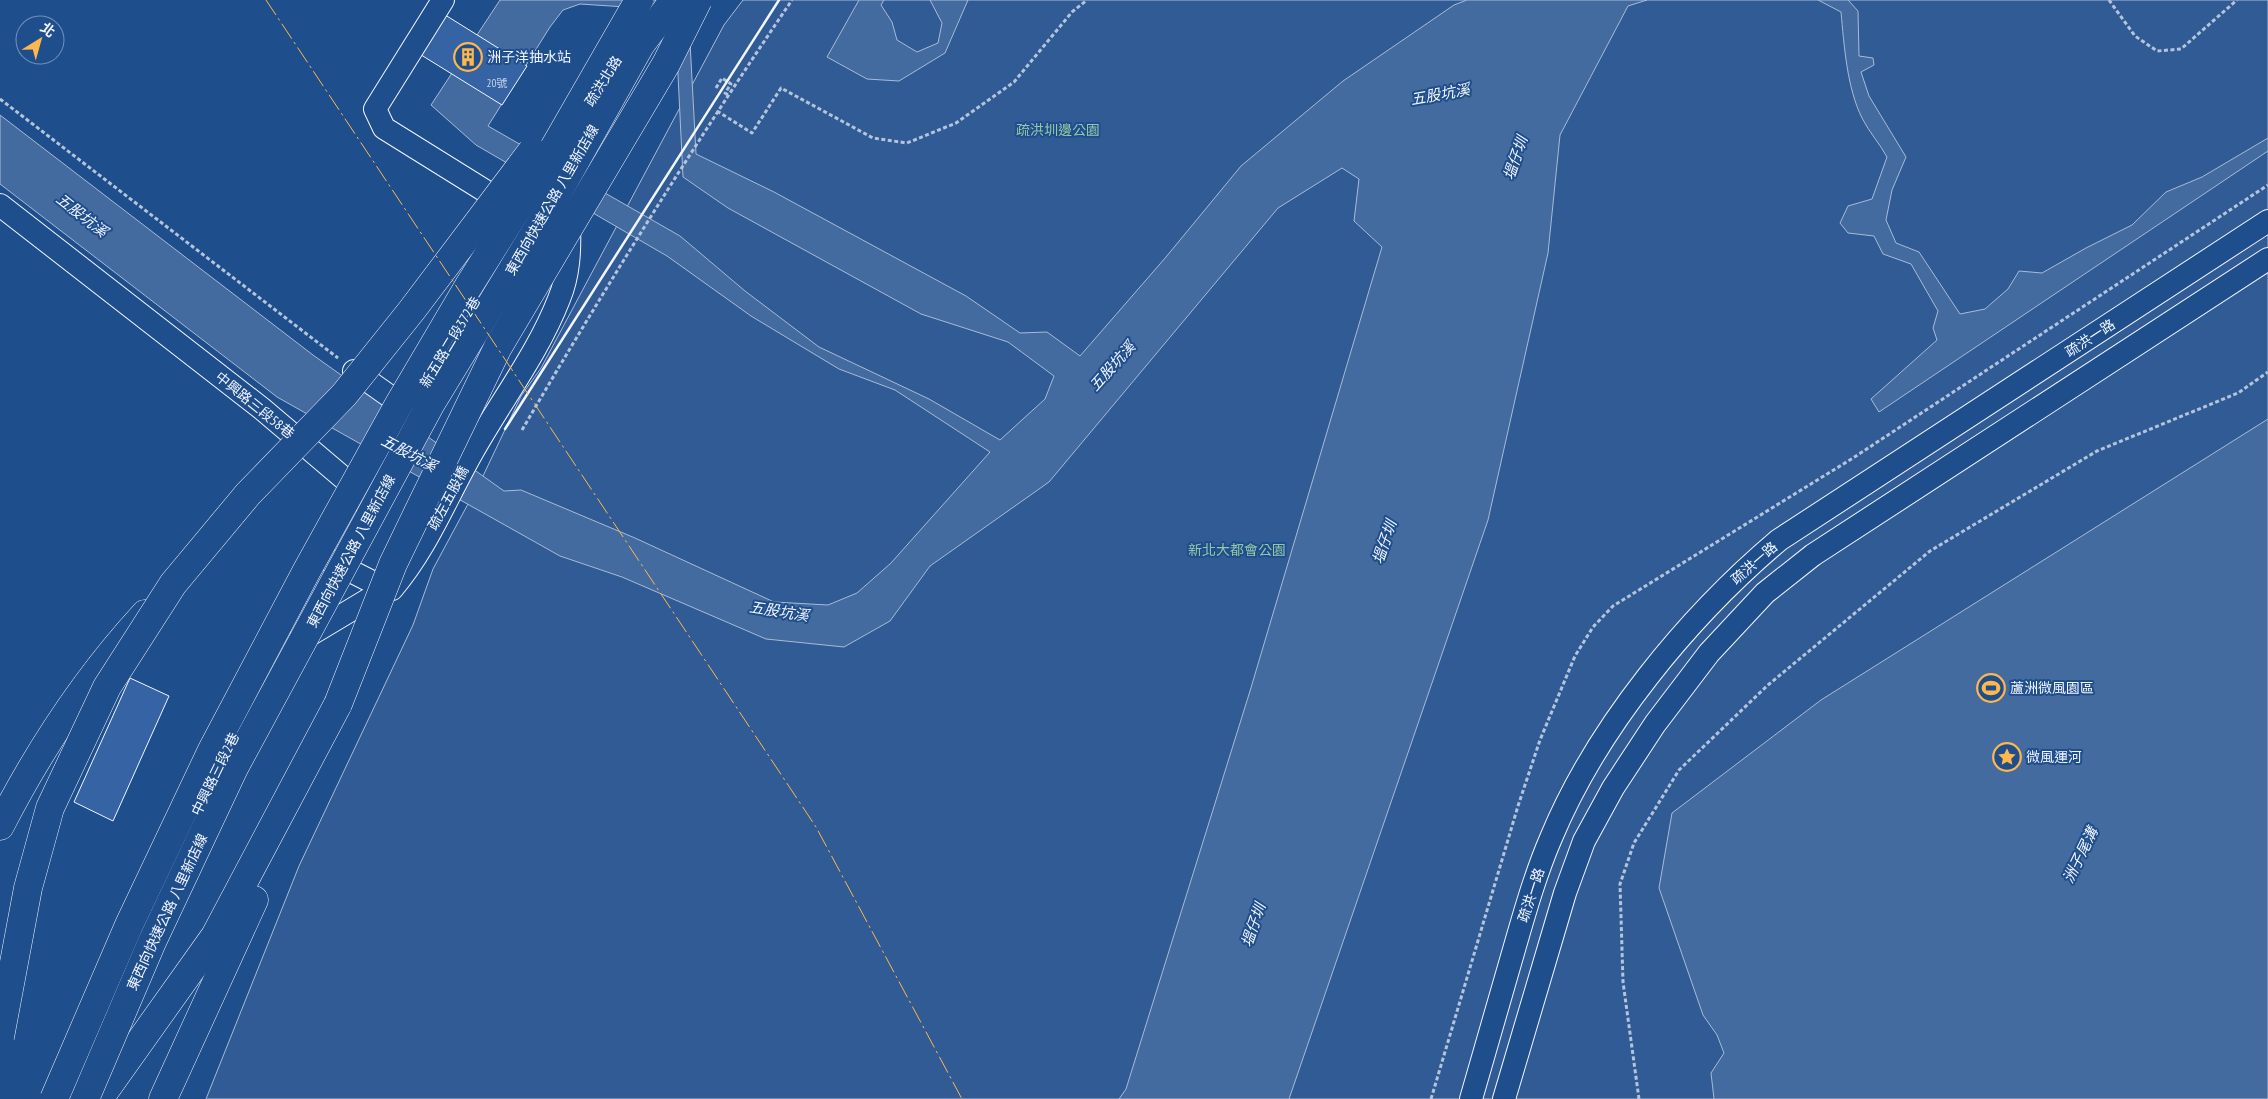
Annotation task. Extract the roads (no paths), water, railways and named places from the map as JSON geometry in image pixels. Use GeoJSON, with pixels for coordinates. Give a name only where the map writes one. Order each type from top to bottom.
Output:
{"type":"FeatureCollection","features":[{"type":"Feature","properties":{"kind":"highway"},"geometry":{"type":"LineString","coordinates":[[0,826],[12,803],[80,694],[110,652],[174,584],[248,494],[344,395],[513,178],[638,0]]}},
{"type":"Feature","properties":{"kind":"highway","name":"東西向快速公路 八里新店線"},"geometry":{"type":"LineString","coordinates":[[54,1099],[129,926],[195,784],[306,572],[399,404],[538,174],[638,0]]}},
{"type":"Feature","properties":{"kind":"highway","name":"東西向快速公路 八里新店線"},"geometry":{"type":"LineString","coordinates":[[96,1097],[152,942],[234,768],[430,405],[539,226],[641,44],[674,0]]}},
{"type":"Feature","properties":{"kind":"highway"},"geometry":{"type":"LineString","coordinates":[[163,1099],[213,986],[316,770],[338,704],[393,564],[498,347],[666,64],[698,0]]}},
{"type":"Feature","properties":{"kind":"highway"},"geometry":{"type":"LineString","coordinates":[[0,1037],[28,888],[50,808],[107,687],[174,584]]}},
{"type":"Feature","properties":{"kind":"highway"},"geometry":{"type":"LineString","coordinates":[[96,1097],[215,936],[338,704]]}},
{"type":"Feature","properties":{"kind":"street"},"geometry":{"type":"LineString","coordinates":[[443,0],[375,109],[384,128],[570,242]]}},
{"type":"Feature","properties":{"kind":"street","name":"疏洪北路"},"geometry":{"type":"LineString","coordinates":[[522,214],[653,0]]}},
{"type":"Feature","properties":{"kind":"street","name":"疏左五股橋"},"geometry":{"type":"LineString","coordinates":[[271,658],[386,589],[392,589],[409,569],[424,544],[472,452],[547,325],[560,299],[568,270],[570,242],[566,141]]}},
{"type":"Feature","properties":{"kind":"street","name":"中興路三段58巷"},"geometry":{"type":"LineString","coordinates":[[0,205],[261,408],[360,492],[271,658]]}},
{"type":"Feature","properties":{"kind":"street","name":"新五路二段372巷"},"geometry":{"type":"LineString","coordinates":[[354,371],[409,410],[483,288],[522,214]]}},
{"type":"Feature","properties":{"kind":"street","name":"疏洪一路"},"geometry":{"type":"LineString","coordinates":[[1471,1099],[1531,890],[1559,821],[1580,778],[1608,734],[1649,677],[1714,599],[1779,540],[2268,221]]}},
{"type":"Feature","properties":{"kind":"street"},"geometry":{"type":"LineString","coordinates":[[1504,1099],[1565,893],[1584,841],[1614,788],[1655,724],[1709,653],[1765,593],[1813,555],[2268,259]]}},
{"type":"Feature","properties":{"kind":"street"},"geometry":{"type":"LineString","coordinates":[[483,288],[547,325]]}},
{"type":"Feature","properties":{"kind":"street"},"geometry":{"type":"LineString","coordinates":[[325,558],[386,589]]}},
{"type":"Feature","properties":{"kind":"street","name":"中興路三段2巷"},"geometry":{"type":"LineString","coordinates":[[42,1099],[95,1026],[117,988],[161,888],[271,658]]}},
{"type":"Feature","properties":{"kind":"water"},"geometry":{"type":"Polygon","coordinates":[[[500,0],[678,0],[689,23],[696,154],[774,192],[966,296],[1020,333],[1047,332],[1080,356],[1166,257],[1241,166],[1343,81],[1454,5],[1467,0],[1647,0],[1628,6],[1560,135],[1548,253],[1488,520],[1289,1099],[1119,1099],[1126,1089],[1250,691],[1382,247],[1354,221],[1359,179],[1342,168],[1278,208],[1049,482],[930,566],[890,621],[844,647],[766,639],[622,577],[560,556],[277,397],[0,184],[0,115],[313,355],[504,491],[521,490],[635,538],[774,602],[828,605],[857,593],[891,563],[990,452],[895,390],[839,369],[751,316],[667,256],[476,145],[431,105],[500,0]],[[580,4],[563,10],[550,27],[488,126],[680,236],[745,291],[819,347],[929,399],[1000,440],[1045,399],[1054,376],[1008,342],[921,314],[728,208],[683,177],[676,34],[656,9],[580,4]]]}},
{"type":"Feature","properties":{"kind":"water"},"geometry":{"type":"Polygon","coordinates":[[[859,0],[884,0],[881,5],[892,22],[897,40],[917,52],[938,43],[942,23],[930,0],[968,0],[945,53],[899,81],[867,79],[827,57],[859,0]]]}},
{"type":"Feature","properties":{"kind":"water"},"geometry":{"type":"Polygon","coordinates":[[[1818,0],[1848,0],[1858,11],[1859,56],[1873,58],[1874,65],[1861,72],[1869,96],[1906,157],[1892,190],[1886,220],[1896,243],[1919,252],[1960,314],[1985,309],[2008,289],[2019,271],[2042,273],[2132,225],[2166,192],[2202,177],[2268,138],[2268,151],[1879,412],[1871,399],[1937,340],[1933,328],[1938,311],[1911,264],[1883,254],[1874,236],[1848,233],[1840,223],[1848,206],[1872,199],[1887,157],[1862,118],[1857,106],[1847,66],[1841,12],[1818,0]]]}},
{"type":"Feature","properties":{"kind":"water","name":"微風運河"},"geometry":{"type":"Polygon","coordinates":[[[2268,419],[2268,1099],[1714,1099],[1711,1073],[1724,1053],[1717,1035],[1703,1015],[1659,888],[1672,813],[1821,700],[2268,419]]]}},
{"type":"Feature","properties":{"kind":"place","name":"洲子洋抽水站"},"geometry":{"type":"Point","coordinates":[468,57]}},
{"type":"Feature","properties":{"kind":"place","name":"蘆洲微風園區"},"geometry":{"type":"Point","coordinates":[1991,688]}},
{"type":"Feature","properties":{"kind":"place","name":"微風運河"},"geometry":{"type":"Point","coordinates":[2007,757]}},
{"type":"Feature","properties":{"kind":"water label","name":"五股坑溪"},"geometry":{"type":"Point","coordinates":[1440,94]}},
{"type":"Feature","properties":{"kind":"water label","name":"塭仔圳"},"geometry":{"type":"Point","coordinates":[1515,158]}},
{"type":"Feature","properties":{"kind":"water label","name":"五股坑溪"},"geometry":{"type":"Point","coordinates":[82,215]}},
{"type":"Feature","properties":{"kind":"water label","name":"五股坑溪"},"geometry":{"type":"Point","coordinates":[1112,366]}},
{"type":"Feature","properties":{"kind":"water label","name":"五股坑溪"},"geometry":{"type":"Point","coordinates":[409,453]}},
{"type":"Feature","properties":{"kind":"water label","name":"塭仔圳"},"geometry":{"type":"Point","coordinates":[1384,542]}},
{"type":"Feature","properties":{"kind":"water label","name":"五股坑溪"},"geometry":{"type":"Point","coordinates":[779,611]}},
{"type":"Feature","properties":{"kind":"water label","name":"洲子尾溝"},"geometry":{"type":"Point","coordinates":[2080,855]}},
{"type":"Feature","properties":{"kind":"water label","name":"塭仔圳"},"geometry":{"type":"Point","coordinates":[1253,925]}},
{"type":"Feature","properties":{"kind":"park label","name":"疏洪圳邊公園"},"geometry":{"type":"Point","coordinates":[1058,130]}},
{"type":"Feature","properties":{"kind":"park label","name":"新北大都會公園"},"geometry":{"type":"Point","coordinates":[1237,550]}}]}
